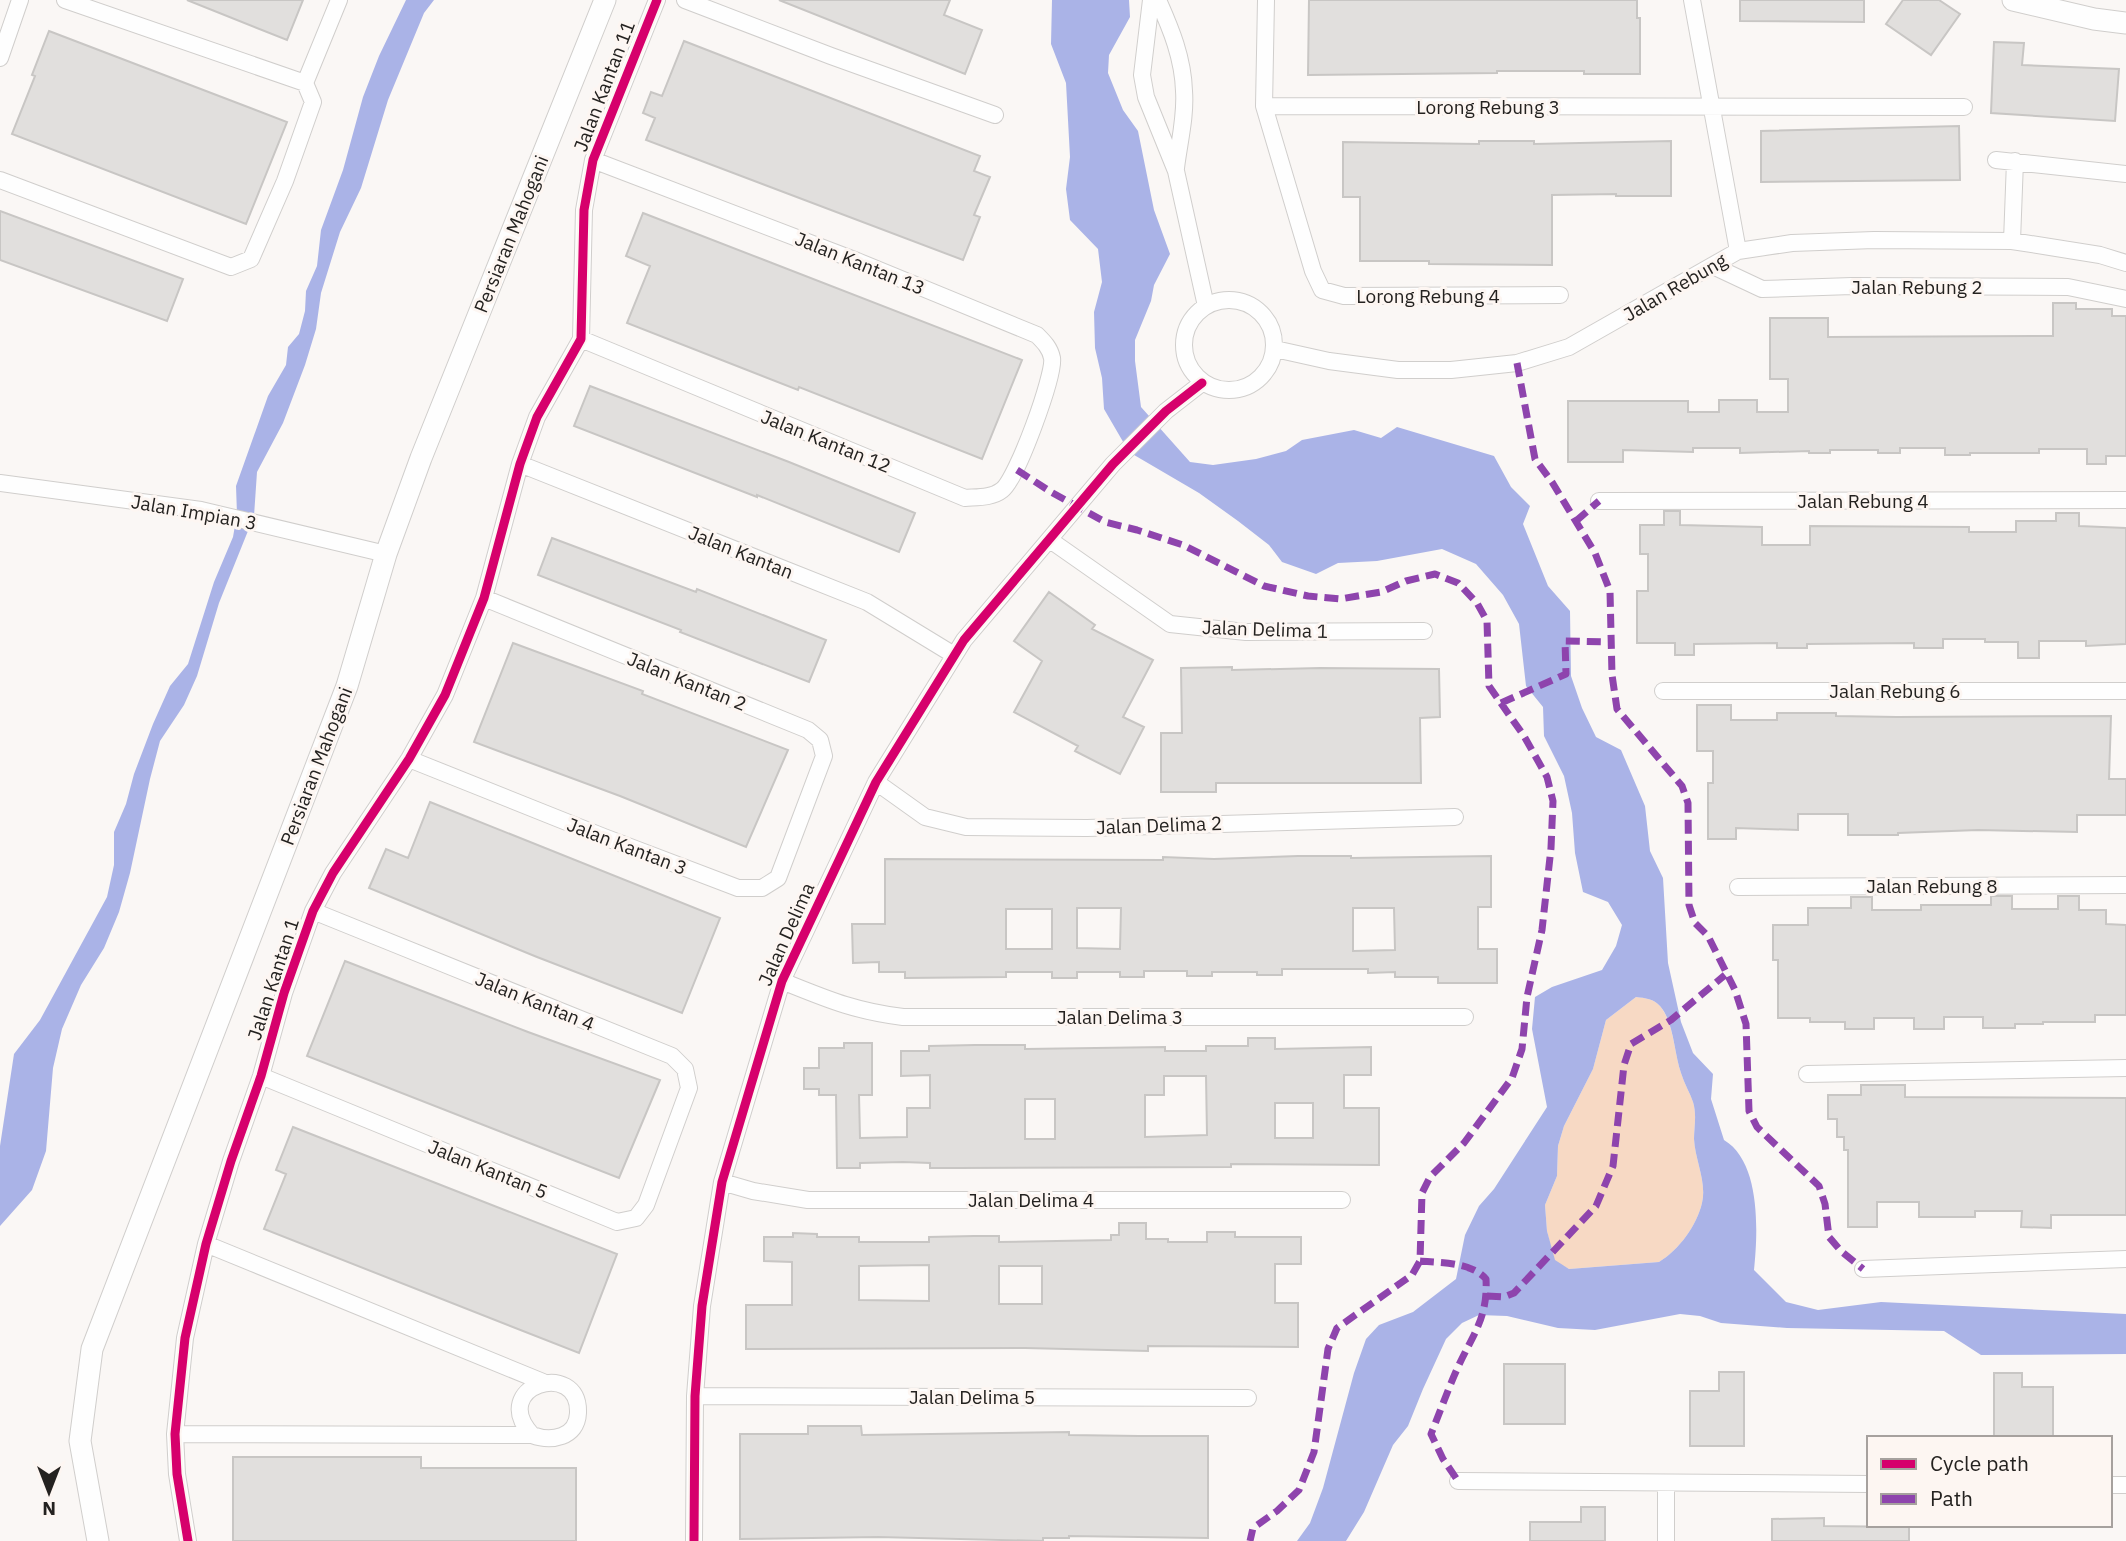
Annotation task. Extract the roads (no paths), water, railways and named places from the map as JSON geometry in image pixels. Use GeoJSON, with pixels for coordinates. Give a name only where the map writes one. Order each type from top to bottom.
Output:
{"type":"FeatureCollection","features":[{"type":"Feature","properties":{"kind":"main road","name":"Persiaran Mahogani"},"geometry":{"type":"LineString","coordinates":[[98,1541],[80,1441],[92,1349],[347,686],[386,554],[421,457],[605,0]]}},
{"type":"Feature","properties":{"kind":"main road"},"geometry":{"type":"LineString","coordinates":[[2013,0],[2094,19],[2126,23]]}},
{"type":"Feature","properties":{"kind":"street"},"geometry":{"type":"LineString","coordinates":[[0,58],[20,0]]}},
{"type":"Feature","properties":{"kind":"street"},"geometry":{"type":"LineString","coordinates":[[65,0],[306,83]]}},
{"type":"Feature","properties":{"kind":"street"},"geometry":{"type":"LineString","coordinates":[[0,180],[231,267],[251,259],[285,181],[313,102],[306,83],[339,0]]}},
{"type":"Feature","properties":{"kind":"street","name":"Jalan Kantan 11"},"geometry":{"type":"LineString","coordinates":[[520,464],[537,417],[581,340],[584,210],[593,160],[657,0]]}},
{"type":"Feature","properties":{"kind":"street"},"geometry":{"type":"LineString","coordinates":[[685,0],[995,115]]}},
{"type":"Feature","properties":{"kind":"street"},"geometry":{"type":"LineString","coordinates":[[1150,0],[1142,75],[1146,97],[1176,171],[1206,306]]}},
{"type":"Feature","properties":{"kind":"street"},"geometry":{"type":"LineString","coordinates":[[1158,0],[1172,32],[1185,92],[1176,171]]}},
{"type":"Feature","properties":{"kind":"street"},"geometry":{"type":"LineString","coordinates":[[1264,106],[1266,0]]}},
{"type":"Feature","properties":{"kind":"street"},"geometry":{"type":"LineString","coordinates":[[1692,0],[1738,251]]}},
{"type":"Feature","properties":{"kind":"street","name":"Lorong Rebung 3"},"geometry":{"type":"LineString","coordinates":[[1264,106],[1964,107]]}},
{"type":"Feature","properties":{"kind":"street","name":"Lorong Rebung 4"},"geometry":{"type":"LineString","coordinates":[[1264,106],[1313,271],[1322,290],[1344,296],[1560,295]]}},
{"type":"Feature","properties":{"kind":"street","name":"Jalan Kantan 13"},"geometry":{"type":"LineString","coordinates":[[593,160],[857,261],[1037,335],[1048,346],[1053,360],[1035,422]]}},
{"type":"Feature","properties":{"kind":"street"},"geometry":{"type":"LineString","coordinates":[[1996,160],[2126,174]]}},
{"type":"Feature","properties":{"kind":"street"},"geometry":{"type":"LineString","coordinates":[[2012,242],[2015,161]]}},
{"type":"Feature","properties":{"kind":"street","name":"Jalan Rebung"},"geometry":{"type":"LineString","coordinates":[[1275,349],[1329,361],[1398,370],[1451,370],[1517,363],[1569,347],[1738,251],[1805,243],[1874,240],[2012,242],[2089,253],[2126,263]]}},
{"type":"Feature","properties":{"kind":"street","name":"Jalan Rebung 2"},"geometry":{"type":"LineString","coordinates":[[1713,266],[1762,289],[1852,286],[2068,288],[2126,299]]}},
{"type":"Feature","properties":{"kind":"street"},"geometry":{"type":"LineString","coordinates":[[1233,300],[1253,307],[1268,322],[1274,334],[1275,349],[1271,364],[1262,378],[1248,387],[1233,391],[1217,390],[1202,383],[1191,372],[1183,343],[1186,328],[1194,315],[1206,306],[1233,300]]}},
{"type":"Feature","properties":{"kind":"street","name":"Jalan Kantan 12"},"geometry":{"type":"LineString","coordinates":[[581,340],[965,498],[989,496],[1003,490],[1017,470],[1035,422]]}},
{"type":"Feature","properties":{"kind":"street","name":"Jalan Delima"},"geometry":{"type":"LineString","coordinates":[[694,1541],[695,1396],[702,1306],[722,1182],[782,981],[876,782],[964,640],[1113,464],[1166,411],[1202,383]]}},
{"type":"Feature","properties":{"kind":"street","name":"Jalan Kantan 1"},"geometry":{"type":"LineString","coordinates":[[188,1541],[177,1474],[175,1434],[185,1338],[206,1244],[231,1161],[313,911],[332,873],[409,759],[445,695],[484,598],[520,464]]}},
{"type":"Feature","properties":{"kind":"street","name":"Jalan Kantan"},"geometry":{"type":"LineString","coordinates":[[520,464],[867,602],[954,655]]}},
{"type":"Feature","properties":{"kind":"street","name":"Jalan Impian 3"},"geometry":{"type":"LineString","coordinates":[[0,483],[201,510],[386,554]]}},
{"type":"Feature","properties":{"kind":"street","name":"Jalan Rebung 4"},"geometry":{"type":"LineString","coordinates":[[1599,501],[2126,500]]}},
{"type":"Feature","properties":{"kind":"street","name":"Jalan Delima 1"},"geometry":{"type":"LineString","coordinates":[[1050,540],[1170,624],[1246,632],[1424,631]]}},
{"type":"Feature","properties":{"kind":"street","name":"Jalan Kantan 2"},"geometry":{"type":"LineString","coordinates":[[484,598],[808,730],[820,740],[824,756],[803,809]]}},
{"type":"Feature","properties":{"kind":"street","name":"Jalan Rebung 6"},"geometry":{"type":"LineString","coordinates":[[1663,691],[2126,691]]}},
{"type":"Feature","properties":{"kind":"street","name":"Jalan Kantan 3"},"geometry":{"type":"LineString","coordinates":[[409,759],[738,888],[762,888],[778,878],[803,809]]}},
{"type":"Feature","properties":{"kind":"street","name":"Jalan Delima 2"},"geometry":{"type":"LineString","coordinates":[[876,782],[925,817],[966,827],[1087,828],[1455,817]]}},
{"type":"Feature","properties":{"kind":"street","name":"Jalan Rebung 8"},"geometry":{"type":"LineString","coordinates":[[1738,887],[2126,885]]}},
{"type":"Feature","properties":{"kind":"street","name":"Jalan Kantan 4"},"geometry":{"type":"LineString","coordinates":[[313,911],[672,1056],[685,1069],[689,1088],[670,1139]]}},
{"type":"Feature","properties":{"kind":"street","name":"Jalan Delima 3"},"geometry":{"type":"LineString","coordinates":[[782,981],[840,1005],[903,1017],[1465,1017]]}},
{"type":"Feature","properties":{"kind":"street"},"geometry":{"type":"LineString","coordinates":[[1807,1074],[2126,1068]]}},
{"type":"Feature","properties":{"kind":"street","name":"Jalan Kantan 5"},"geometry":{"type":"LineString","coordinates":[[261,1076],[617,1222],[636,1218],[646,1205],[670,1139]]}},
{"type":"Feature","properties":{"kind":"street","name":"Jalan Delima 4"},"geometry":{"type":"LineString","coordinates":[[722,1182],[753,1191],[808,1200],[1342,1200]]}},
{"type":"Feature","properties":{"kind":"street"},"geometry":{"type":"LineString","coordinates":[[175,1434],[533,1435],[546,1440],[560,1437],[572,1429],[578,1416],[577,1402],[569,1390],[557,1383],[543,1382],[206,1244]]}},
{"type":"Feature","properties":{"kind":"street"},"geometry":{"type":"LineString","coordinates":[[1863,1269],[2126,1259]]}},
{"type":"Feature","properties":{"kind":"street"},"geometry":{"type":"LineString","coordinates":[[533,1435],[523,1425],[520,1412],[522,1399],[531,1388],[543,1382]]}},
{"type":"Feature","properties":{"kind":"street","name":"Jalan Delima 5"},"geometry":{"type":"LineString","coordinates":[[695,1396],[1248,1398]]}},
{"type":"Feature","properties":{"kind":"street"},"geometry":{"type":"LineString","coordinates":[[1458,1481],[1867,1484]]}},
{"type":"Feature","properties":{"kind":"street"},"geometry":{"type":"LineString","coordinates":[[1666,1483],[1666,1541]]}},
{"type":"Feature","properties":{"kind":"water"},"geometry":{"type":"Polygon","coordinates":[[[406,0],[434,0],[424,13],[388,100],[361,188],[340,232],[321,293],[316,329],[305,365],[283,423],[257,472],[254,516],[219,603],[197,676],[184,705],[160,741],[119,912],[104,948],[81,985],[62,1029],[53,1068],[46,1151],[32,1190],[0,1226],[0,1146],[14,1054],[40,1020],[107,897],[114,865],[114,832],[153,724],[170,686],[188,664],[214,582],[233,537],[237,514],[236,486],[268,396],[286,365],[288,347],[299,334],[305,311],[306,291],[317,266],[321,230],[343,170],[363,97],[406,0]]]}},
{"type":"Feature","properties":{"kind":"water"},"geometry":{"type":"Polygon","coordinates":[[[1052,0],[1129,0],[1130,17],[1109,55],[1108,73],[1123,110],[1138,131],[1154,210],[1170,254],[1154,285],[1151,301],[1135,340],[1141,407],[1190,462],[1213,465],[1256,459],[1286,451],[1302,440],[1354,430],[1381,438],[1397,427],[1494,456],[1511,487],[1530,506],[1523,524],[1548,586],[1570,611],[1571,676],[1582,708],[1596,737],[1621,750],[1645,806],[1650,851],[1663,878],[1668,963],[1681,1022],[1693,1053],[1713,1074],[1711,1099],[1724,1140],[1736,1150],[1751,1181],[1756,1218],[1754,1270],[1786,1302],[1818,1310],[1881,1302],[2126,1314],[2126,1354],[1981,1355],[1944,1331],[1787,1328],[1721,1323],[1700,1316],[1680,1314],[1595,1330],[1558,1328],[1507,1316],[1479,1315],[1462,1323],[1446,1339],[1408,1426],[1393,1445],[1364,1512],[1346,1541],[1297,1541],[1310,1523],[1323,1488],[1354,1373],[1366,1339],[1379,1325],[1413,1312],[1456,1279],[1465,1235],[1479,1206],[1494,1189],[1547,1107],[1532,1029],[1535,997],[1552,987],[1602,970],[1616,946],[1622,925],[1608,902],[1583,892],[1564,776],[1544,736],[1543,707],[1526,686],[1519,624],[1503,595],[1476,564],[1442,549],[1377,561],[1338,563],[1316,574],[1282,562],[1269,545],[1238,521],[1199,493],[1129,452],[1104,409],[1102,378],[1095,348],[1094,312],[1102,282],[1098,249],[1070,220],[1066,189],[1070,157],[1066,83],[1051,44],[1052,0]],[[1636,997],[1606,1020],[1593,1069],[1564,1126],[1558,1146],[1557,1176],[1545,1205],[1547,1231],[1555,1260],[1569,1269],[1659,1262],[1686,1236],[1702,1203],[1702,1179],[1694,1139],[1694,1107],[1681,1073],[1671,1029],[1660,1006],[1652,1000],[1636,997]]]}}]}
